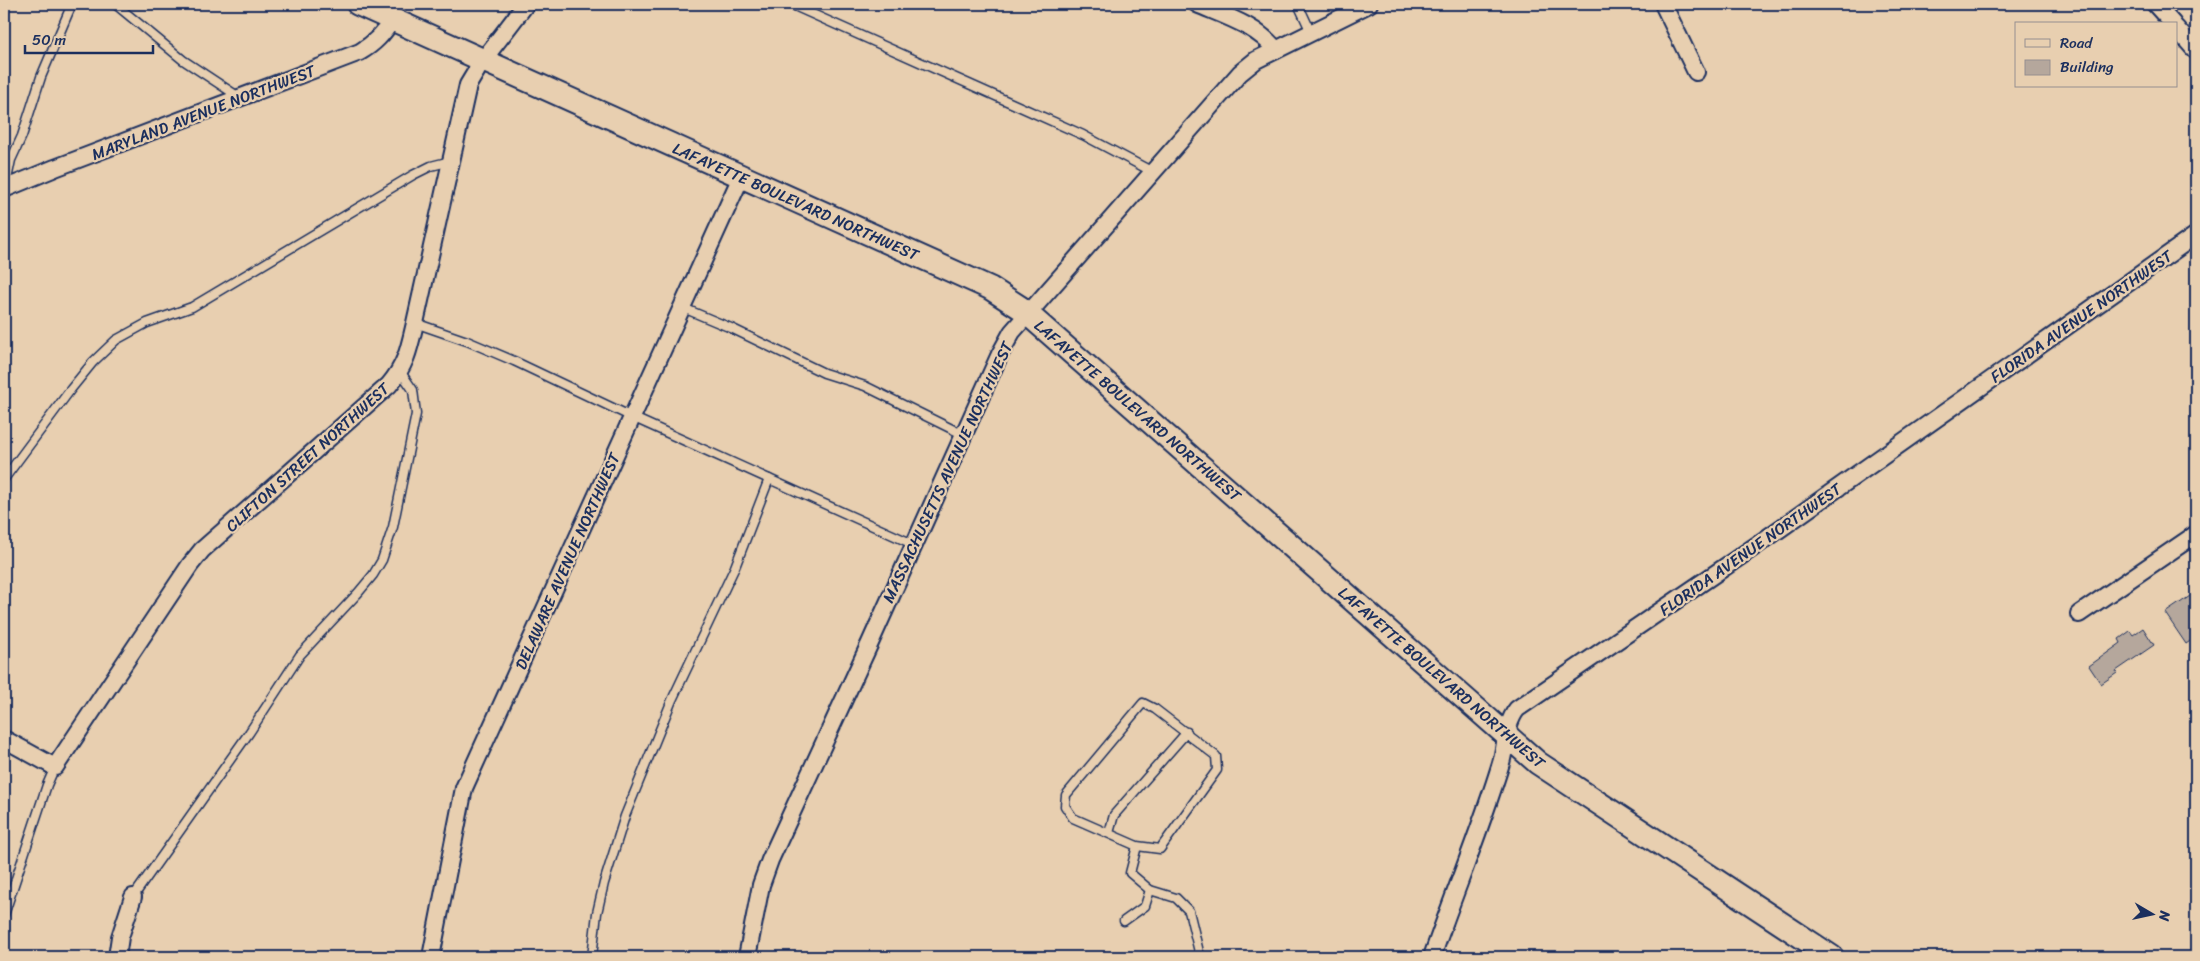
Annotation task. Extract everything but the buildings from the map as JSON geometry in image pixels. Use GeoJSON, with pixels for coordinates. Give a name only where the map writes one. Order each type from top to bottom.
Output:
{"type":"FeatureCollection","features":[{"type":"Feature","properties":{"kind":"main road","name":"LAFAYETTE BOULEVARD NORTHWEST"},"geometry":{"type":"LineString","coordinates":[[358,4],[990,288],[1027,313],[1538,763],[1832,957]]}},
{"type":"Feature","properties":{"kind":"street","name":"CLIFTON STREET NORTHWEST"},"geometry":{"type":"LineString","coordinates":[[55,767],[190,565],[202,550],[389,385],[400,371],[406,360],[415,324],[468,85],[483,60],[526,4]]}},
{"type":"Feature","properties":{"kind":"street"},"geometry":{"type":"LineString","coordinates":[[1197,4],[1254,30],[1269,41],[1276,50]]}},
{"type":"Feature","properties":{"kind":"street","name":"MASSACHUSETTS AVENUE NORTHWEST"},"geometry":{"type":"LineString","coordinates":[[747,957],[762,885],[770,860],[1000,354],[1012,332],[1240,73],[1256,60],[1369,4]]}},
{"type":"Feature","properties":{"kind":"street"},"geometry":{"type":"LineString","coordinates":[[1663,4],[1696,72]]}},
{"type":"Feature","properties":{"kind":"street"},"geometry":{"type":"LineString","coordinates":[[2155,4],[2171,22]]}},
{"type":"Feature","properties":{"kind":"street","name":"MARYLAND AVENUE NORTHWEST"},"geometry":{"type":"LineString","coordinates":[[4,189],[360,52],[373,44],[384,33],[392,20]]}},
{"type":"Feature","properties":{"kind":"street"},"geometry":{"type":"LineString","coordinates":[[2178,30],[2196,50]]}},
{"type":"Feature","properties":{"kind":"street","name":"DELAWARE AVENUE NORTHWEST"},"geometry":{"type":"LineString","coordinates":[[431,957],[464,788],[741,176]]}},
{"type":"Feature","properties":{"kind":"street","name":"FLORIDA AVENUE NORTHWEST"},"geometry":{"type":"LineString","coordinates":[[1432,957],[1502,761],[1513,714],[1517,709],[1757,545],[2196,235]]}},
{"type":"Feature","properties":{"kind":"street"},"geometry":{"type":"LineString","coordinates":[[2079,614],[2196,534]]}},
{"type":"Feature","properties":{"kind":"street"},"geometry":{"type":"LineString","coordinates":[[4,739],[55,767]]}},
{"type":"Feature","properties":{"kind":"street"},"geometry":{"type":"LineString","coordinates":[[117,957],[120,937],[133,897]]}},
{"type":"Feature","properties":{"kind":"lane"},"geometry":{"type":"LineString","coordinates":[[4,189],[11,160],[22,136],[41,77],[72,4]]}},
{"type":"Feature","properties":{"kind":"lane"},"geometry":{"type":"LineString","coordinates":[[115,4],[183,60],[239,97]]}},
{"type":"Feature","properties":{"kind":"lane"},"geometry":{"type":"LineString","coordinates":[[790,4],[1083,135],[1153,172]]}},
{"type":"Feature","properties":{"kind":"lane"},"geometry":{"type":"LineString","coordinates":[[1298,4],[1311,32]]}},
{"type":"Feature","properties":{"kind":"lane"},"geometry":{"type":"LineString","coordinates":[[4,479],[93,362],[116,340],[147,323],[192,307],[414,175],[432,166],[451,161]]}},
{"type":"Feature","properties":{"kind":"lane"},"geometry":{"type":"LineString","coordinates":[[681,307],[731,328],[824,373],[865,386],[964,435]]}},
{"type":"Feature","properties":{"kind":"lane"},"geometry":{"type":"LineString","coordinates":[[415,324],[467,341],[514,361],[632,417],[915,544]]}},
{"type":"Feature","properties":{"kind":"lane"},"geometry":{"type":"LineString","coordinates":[[133,897],[243,742],[300,655],[363,587],[382,560],[393,527],[416,414],[413,390],[400,371]]}},
{"type":"Feature","properties":{"kind":"lane"},"geometry":{"type":"LineString","coordinates":[[592,957],[596,913],[625,816],[672,700],[736,567],[769,479]]}},
{"type":"Feature","properties":{"kind":"lane"},"geometry":{"type":"LineString","coordinates":[[1143,703],[1155,708],[1187,732],[1216,756],[1217,770],[1160,849],[1137,846],[1073,818],[1065,806],[1066,795],[1143,703]]}},
{"type":"Feature","properties":{"kind":"lane"},"geometry":{"type":"LineString","coordinates":[[1109,833],[1114,815],[1187,732]]}},
{"type":"Feature","properties":{"kind":"lane"},"geometry":{"type":"LineString","coordinates":[[4,915],[46,785],[55,767]]}},
{"type":"Feature","properties":{"kind":"lane"},"geometry":{"type":"LineString","coordinates":[[1137,846],[1130,873],[1150,890],[1176,898],[1189,911],[1199,957]]}},
{"type":"Feature","properties":{"kind":"lane"},"geometry":{"type":"LineString","coordinates":[[1124,921],[1145,906],[1150,890]]}}]}
